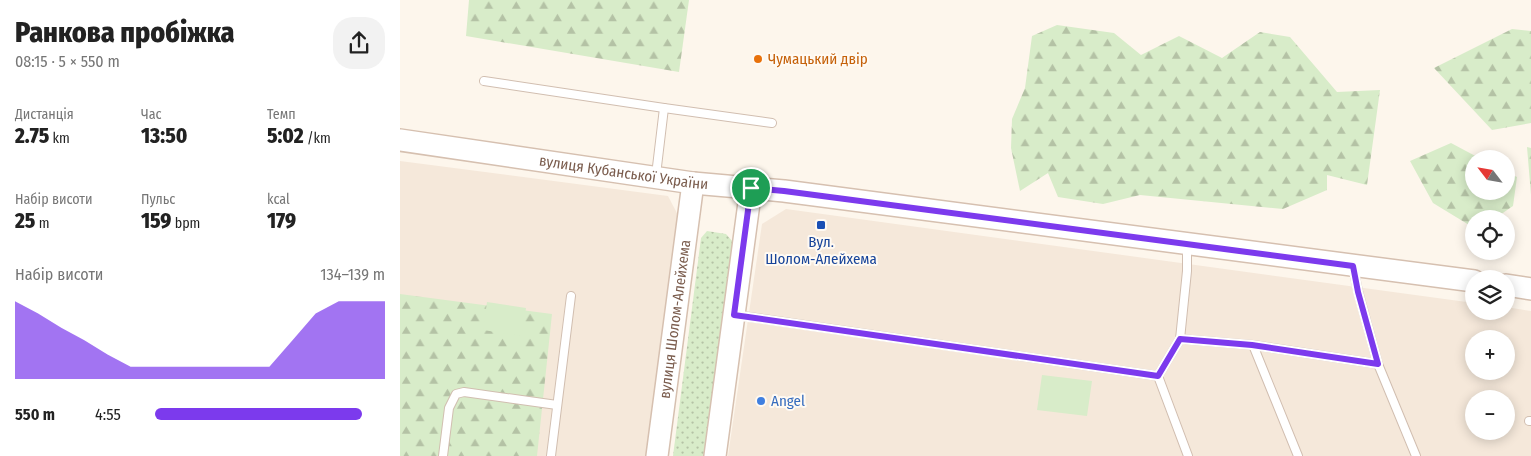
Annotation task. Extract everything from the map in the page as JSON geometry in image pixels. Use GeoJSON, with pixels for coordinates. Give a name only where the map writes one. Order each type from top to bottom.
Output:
{"type":"FeatureCollection","features":[{"type":"Feature","properties":{"kind":"street","name":"вулиця Кубанської України"},"geometry":{"type":"LineString","coordinates":[[400,140],[693,183],[784,191],[1465,280]]}},
{"type":"Feature","properties":{"kind":"street","name":"вулиця Шолом-Алейхема"},"geometry":{"type":"LineString","coordinates":[[657,456],[693,183]]}},
{"type":"Feature","properties":{"kind":"street"},"geometry":{"type":"LineString","coordinates":[[715,456],[751,188]]}},
{"type":"Feature","properties":{"kind":"street"},"geometry":{"type":"LineString","coordinates":[[1515,286],[1531,289]]}},
{"type":"Feature","properties":{"kind":"lane"},"geometry":{"type":"LineString","coordinates":[[484,81],[772,122]]}},
{"type":"Feature","properties":{"kind":"lane"},"geometry":{"type":"LineString","coordinates":[[656,177],[664,108]]}},
{"type":"Feature","properties":{"kind":"lane"},"geometry":{"type":"LineString","coordinates":[[1158,376],[1180,339],[1187,271],[1187,245]]}},
{"type":"Feature","properties":{"kind":"lane"},"geometry":{"type":"LineString","coordinates":[[1353,266],[1358,292],[1378,364],[1416,456]]}},
{"type":"Feature","properties":{"kind":"lane"},"geometry":{"type":"LineString","coordinates":[[550,456],[571,296]]}},
{"type":"Feature","properties":{"kind":"lane"},"geometry":{"type":"LineString","coordinates":[[734,315],[1158,376]]}},
{"type":"Feature","properties":{"kind":"lane"},"geometry":{"type":"LineString","coordinates":[[1180,339],[1252,345],[1378,364]]}},
{"type":"Feature","properties":{"kind":"lane"},"geometry":{"type":"LineString","coordinates":[[1252,345],[1298,456]]}},
{"type":"Feature","properties":{"kind":"lane"},"geometry":{"type":"LineString","coordinates":[[1158,376],[1188,456]]}},
{"type":"Feature","properties":{"kind":"lane"},"geometry":{"type":"LineString","coordinates":[[442,456],[449,408],[456,394],[464,392],[557,405]]}},
{"type":"Feature","properties":{"kind":"shaded area"},"geometry":{"type":"Polygon","coordinates":[[[400,161],[668,196],[679,217],[646,456],[400,456],[400,161]]]}},
{"type":"Feature","properties":{"kind":"shaded area"},"geometry":{"type":"Polygon","coordinates":[[[786,209],[1465,302],[1465,320],[1515,320],[1515,308],[1531,311],[1531,456],[728,456],[762,224],[786,209]]]}},
{"type":"Feature","properties":{"kind":"green space"},"geometry":{"type":"Polygon","coordinates":[[[469,0],[689,0],[679,72],[466,36],[469,0]]]}},
{"type":"Feature","properties":{"kind":"green space"},"geometry":{"type":"Polygon","coordinates":[[[1057,25],[1114,33],[1141,55],[1179,36],[1222,58],[1260,32],[1290,37],[1337,92],[1380,90],[1367,185],[1327,175],[1327,190],[1283,209],[1140,195],[1103,204],[1058,197],[1048,173],[1020,191],[1011,148],[1012,119],[1025,88],[1032,36],[1057,25]]]}},
{"type":"Feature","properties":{"kind":"green space"},"geometry":{"type":"Polygon","coordinates":[[[1512,29],[1531,31],[1531,123],[1492,130],[1434,68],[1512,29]]]}},
{"type":"Feature","properties":{"kind":"green space"},"geometry":{"type":"Polygon","coordinates":[[[1451,143],[1465,150],[1465,200],[1514,200],[1513,206],[1507,210],[1465,210],[1465,223],[1433,203],[1410,161],[1451,143]]]}},
{"type":"Feature","properties":{"kind":"green space"},"geometry":{"type":"Polygon","coordinates":[[[1527,147],[1531,148],[1531,195],[1527,147]]]}},
{"type":"Feature","properties":{"kind":"green space"},"geometry":{"type":"Polygon","coordinates":[[[707,231],[726,234],[733,242],[704,456],[673,456],[701,238],[707,231]]]}},
{"type":"Feature","properties":{"kind":"green space"},"geometry":{"type":"Polygon","coordinates":[[[400,294],[552,314],[537,456],[400,456],[400,294]]]}},
{"type":"Feature","properties":{"kind":"green space"},"geometry":{"type":"Polygon","coordinates":[[[487,302],[526,308],[522,336],[483,330],[487,302]]]}},
{"type":"Feature","properties":{"kind":"green space"},"geometry":{"type":"Polygon","coordinates":[[[1042,375],[1092,381],[1087,416],[1037,410],[1042,375]]]}},
{"type":"Feature","properties":{"kind":"place","name":"Чумацький двір"},"geometry":{"type":"Point","coordinates":[758,59]}},
{"type":"Feature","properties":{"kind":"place","name":"Вул. Шолом-Алейхема"},"geometry":{"type":"Point","coordinates":[821,225]}},
{"type":"Feature","properties":{"kind":"place","name":"Angel"},"geometry":{"type":"Point","coordinates":[761,401]}},
{"type":"Feature","properties":{"kind":"route"},"geometry":{"type":"LineString","coordinates":[[751,188],[1353,266],[1358,292],[1378,364],[1252,345],[1180,339],[1158,376],[734,315],[751,188]]}}]}
